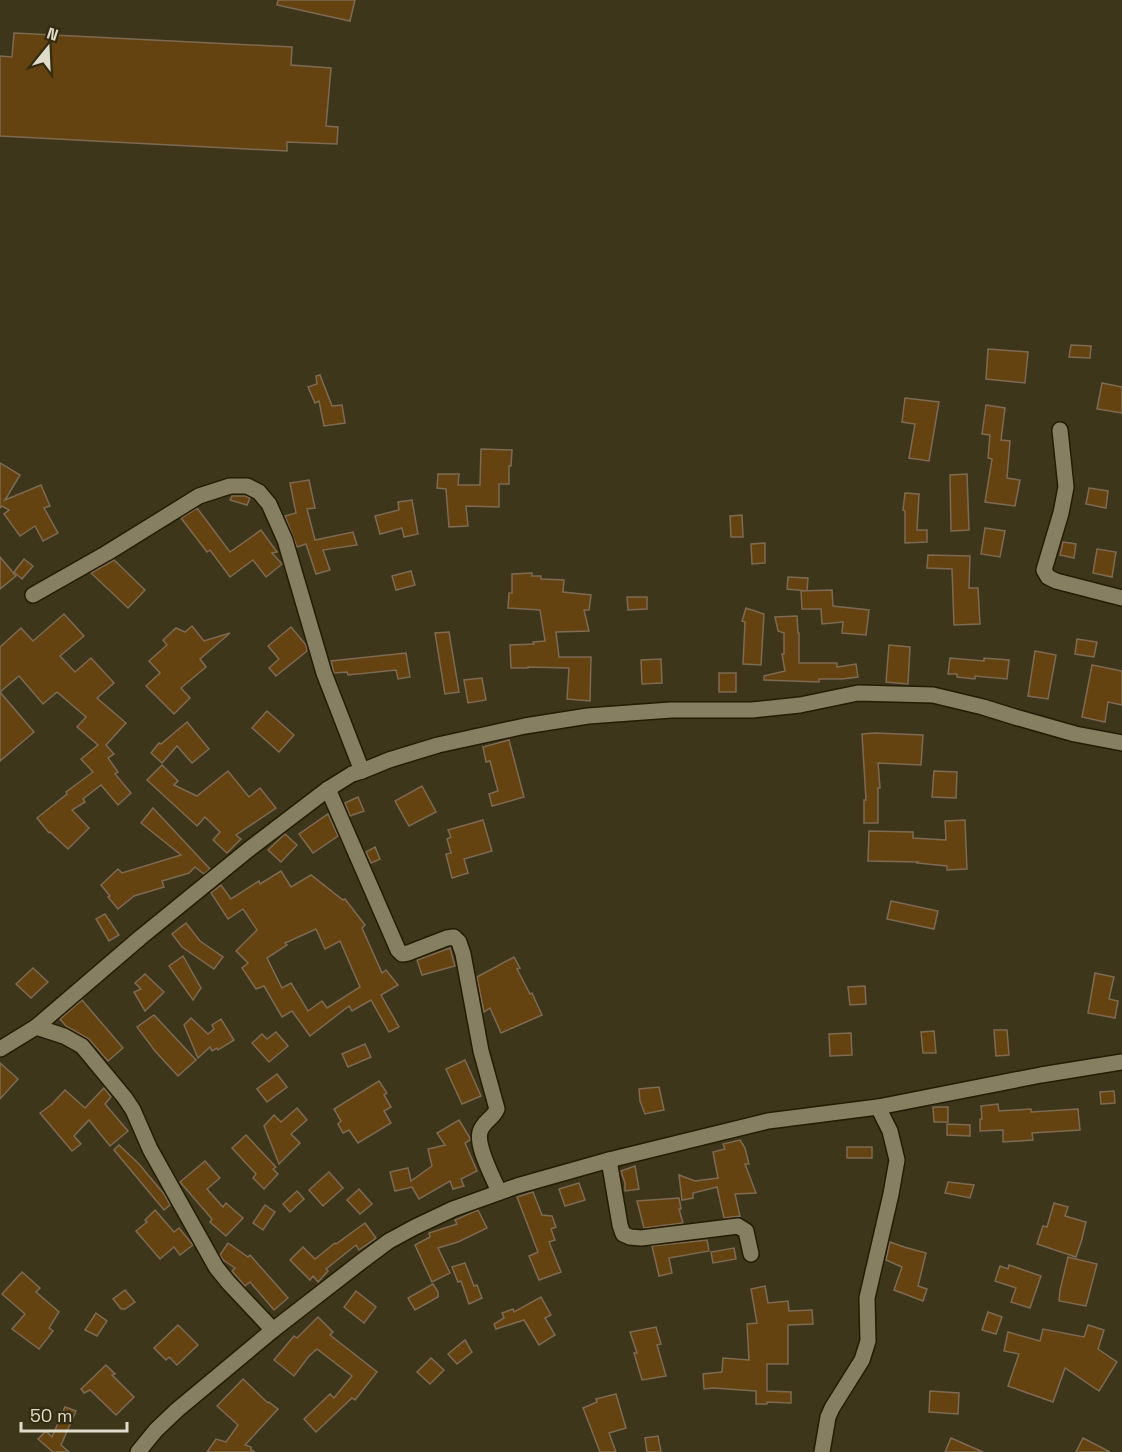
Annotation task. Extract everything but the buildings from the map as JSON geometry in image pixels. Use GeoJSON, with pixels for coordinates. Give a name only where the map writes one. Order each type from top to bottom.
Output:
{"type":"FeatureCollection","features":[{"type":"Feature","properties":{"kind":"street"},"geometry":{"type":"LineString","coordinates":[[1060,430],[1066,487],[1061,513],[1044,570],[1048,577],[1056,581],[1122,598]]}},
{"type":"Feature","properties":{"kind":"street"},"geometry":{"type":"LineString","coordinates":[[33,595],[107,554],[199,496],[230,486],[247,486],[259,492],[269,504],[285,540],[324,673],[362,771]]}},
{"type":"Feature","properties":{"kind":"street"},"geometry":{"type":"LineString","coordinates":[[0,1049],[36,1027],[141,937],[248,850],[328,789],[352,774],[438,745],[525,726],[578,718],[670,710],[752,710],[800,705],[858,693],[933,695],[1075,734],[1122,743]]}},
{"type":"Feature","properties":{"kind":"street"},"geometry":{"type":"LineString","coordinates":[[328,789],[398,950],[402,954],[454,937],[459,942],[481,1051],[497,1109],[495,1116],[485,1123],[480,1131],[480,1140],[499,1192]]}},
{"type":"Feature","properties":{"kind":"street"},"geometry":{"type":"LineString","coordinates":[[36,1027],[64,1036],[82,1046],[126,1098],[150,1149],[216,1267],[273,1330]]}},
{"type":"Feature","properties":{"kind":"street"},"geometry":{"type":"LineString","coordinates":[[138,1452],[177,1410],[273,1330],[389,1240],[453,1209],[499,1192],[609,1160],[768,1121],[878,1107],[1041,1075],[1122,1062]]}},
{"type":"Feature","properties":{"kind":"street"},"geometry":{"type":"LineString","coordinates":[[822,1452],[832,1408],[862,1360],[868,1341],[867,1298],[897,1160],[890,1131],[878,1107]]}},
{"type":"Feature","properties":{"kind":"street"},"geometry":{"type":"LineString","coordinates":[[609,1160],[623,1234],[641,1238],[738,1226],[746,1231],[751,1254]]}}]}
